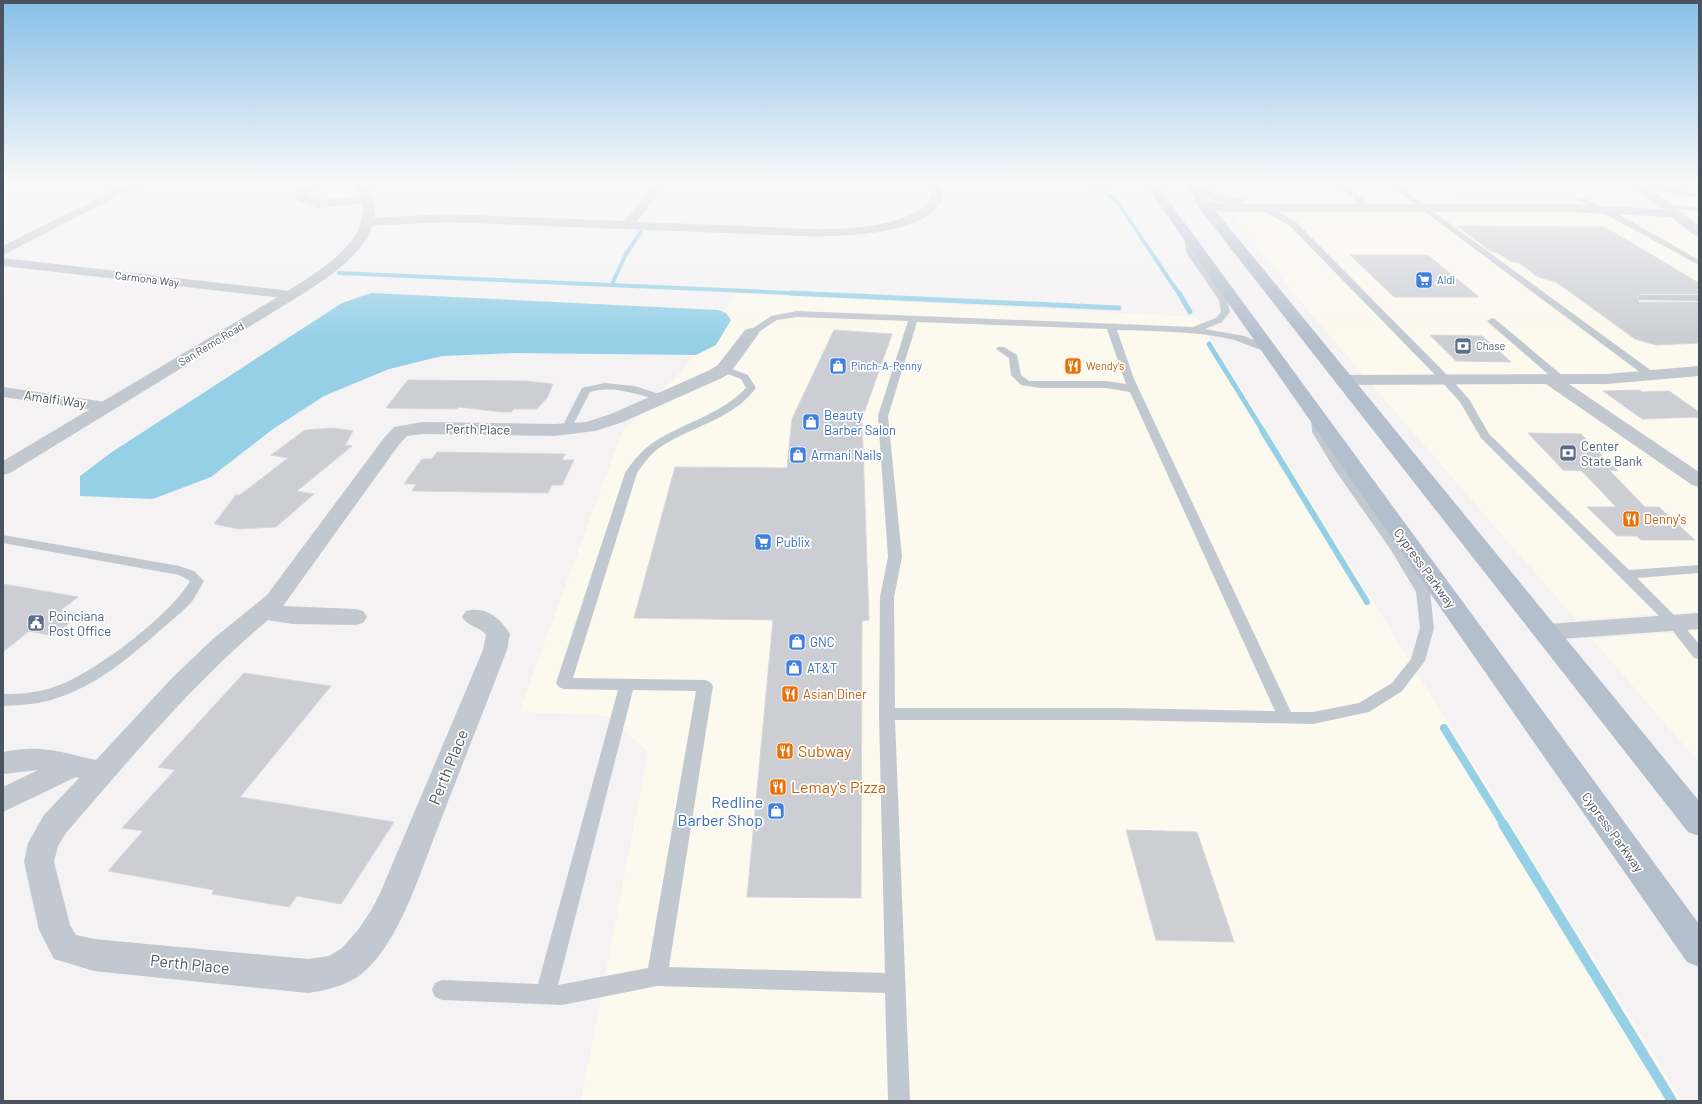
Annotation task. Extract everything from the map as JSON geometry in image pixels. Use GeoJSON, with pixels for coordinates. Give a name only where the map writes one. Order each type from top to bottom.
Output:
{"type":"FeatureCollection","features":[{"type":"Feature","properties":{"kind":"main road","name":"Cypress Parkway"},"geometry":{"type":"LineString","coordinates":[[1187,237],[1699,951]]}},
{"type":"Feature","properties":{"kind":"main road"},"geometry":{"type":"LineString","coordinates":[[1199,253],[1206,246],[1203,237]]}},
{"type":"Feature","properties":{"kind":"main road"},"geometry":{"type":"LineString","coordinates":[[1228,237],[1699,822]]}},
{"type":"Feature","properties":{"kind":"street"},"geometry":{"type":"LineString","coordinates":[[3,251],[32,237]]}},
{"type":"Feature","properties":{"kind":"street","name":"San Remo Road"},"geometry":{"type":"LineString","coordinates":[[3,469],[319,277],[339,262],[361,237]]}},
{"type":"Feature","properties":{"kind":"street","name":"Carmona Way"},"geometry":{"type":"LineString","coordinates":[[3,262],[291,295]]}},
{"type":"Feature","properties":{"kind":"street","name":"Perth Place"},"geometry":{"type":"LineString","coordinates":[[474,617],[490,623],[498,634],[495,650],[394,898],[377,932],[354,960],[332,972],[308,976],[94,955],[66,948],[55,930],[39,862],[43,843],[55,824],[181,685],[223,644],[275,601],[391,442],[401,431],[422,428],[566,429],[588,427],[617,418],[724,369],[751,333]]}},
{"type":"Feature","properties":{"kind":"street"},"geometry":{"type":"LineString","coordinates":[[1343,380],[1607,379],[1650,374],[1699,371]]}},
{"type":"Feature","properties":{"kind":"street"},"geometry":{"type":"LineString","coordinates":[[1555,379],[1699,481]]}},
{"type":"Feature","properties":{"kind":"street","name":"Amalfi Way"},"geometry":{"type":"LineString","coordinates":[[3,392],[106,407]]}},
{"type":"Feature","properties":{"kind":"street"},"geometry":{"type":"LineString","coordinates":[[264,610],[292,616],[355,617]]}},
{"type":"Feature","properties":{"kind":"street"},"geometry":{"type":"LineString","coordinates":[[1547,632],[1699,621]]}},
{"type":"Feature","properties":{"kind":"street"},"geometry":{"type":"LineString","coordinates":[[3,763],[20,759],[37,758],[59,760],[73,766],[101,772]]}},
{"type":"Feature","properties":{"kind":"street"},"geometry":{"type":"LineString","coordinates":[[3,800],[73,766]]}},
{"type":"Feature","properties":{"kind":"lane"},"geometry":{"type":"LineString","coordinates":[[1186,237],[1190,254],[1223,300],[1226,312],[1219,320],[1192,330]]}},
{"type":"Feature","properties":{"kind":"lane"},"geometry":{"type":"LineString","coordinates":[[1305,237],[1465,401],[1475,421],[1485,436],[1674,623],[1699,654]]}},
{"type":"Feature","properties":{"kind":"lane"},"geometry":{"type":"LineString","coordinates":[[1463,237],[1650,374]]}},
{"type":"Feature","properties":{"kind":"lane"},"geometry":{"type":"LineString","coordinates":[[1651,237],[1699,263]]}},
{"type":"Feature","properties":{"kind":"lane"},"geometry":{"type":"LineString","coordinates":[[1642,298],[1699,298]]}},
{"type":"Feature","properties":{"kind":"lane"},"geometry":{"type":"LineString","coordinates":[[751,333],[774,318],[796,314],[1111,328],[1192,330],[1237,337],[1257,343],[1268,349]]}},
{"type":"Feature","properties":{"kind":"lane"},"geometry":{"type":"LineString","coordinates":[[899,1101],[887,714],[887,597],[895,557],[883,416],[913,319]]}},
{"type":"Feature","properties":{"kind":"lane"},"geometry":{"type":"LineString","coordinates":[[1492,321],[1555,379]]}},
{"type":"Feature","properties":{"kind":"lane"},"geometry":{"type":"LineString","coordinates":[[1111,328],[1129,379],[1286,718]]}},
{"type":"Feature","properties":{"kind":"lane"},"geometry":{"type":"LineString","coordinates":[[1001,349],[1014,357],[1013,368],[1024,383],[1038,385],[1119,384],[1135,390]]}},
{"type":"Feature","properties":{"kind":"lane"},"geometry":{"type":"LineString","coordinates":[[658,976],[705,686],[564,683],[631,473],[641,457],[659,443],[725,410],[745,397],[751,388],[750,382],[744,376],[724,369]]}},
{"type":"Feature","properties":{"kind":"lane"},"geometry":{"type":"LineString","coordinates":[[566,429],[586,390],[598,386],[640,390],[662,398]]}},
{"type":"Feature","properties":{"kind":"lane"},"geometry":{"type":"LineString","coordinates":[[887,714],[1110,714],[1313,718],[1363,708],[1396,687],[1418,661],[1427,628],[1423,592],[1397,549],[1341,470],[1317,432],[1316,416]]}},
{"type":"Feature","properties":{"kind":"lane"},"geometry":{"type":"LineString","coordinates":[[3,539],[189,573],[195,577],[197,581],[188,597],[101,672],[81,684],[59,692],[36,698],[9,700]]}},
{"type":"Feature","properties":{"kind":"lane"},"geometry":{"type":"LineString","coordinates":[[1625,575],[1699,569]]}},
{"type":"Feature","properties":{"kind":"lane"},"geometry":{"type":"LineString","coordinates":[[545,995],[627,685]]}},
{"type":"Feature","properties":{"kind":"lane"},"geometry":{"type":"LineString","coordinates":[[442,990],[562,995],[658,976],[896,983]]}},
{"type":"Feature","properties":{"kind":"shaded area"},"geometry":{"type":"Polygon","coordinates":[[[1249,237],[1696,237],[1699,239],[1699,366],[1600,374],[1364,376],[1249,237]]]}},
{"type":"Feature","properties":{"kind":"shaded area"},"geometry":{"type":"Polygon","coordinates":[[[735,293],[1197,317],[1682,1101],[581,1101],[648,752],[608,716],[519,712],[622,432],[639,415],[732,372],[762,330],[745,328],[715,368],[661,392],[681,372],[693,355],[696,355],[726,313],[723,312],[735,293]]]}},
{"type":"Feature","properties":{"kind":"shaded area"},"geometry":{"type":"Polygon","coordinates":[[[1699,376],[1699,473],[1567,383],[1699,376]]]}},
{"type":"Feature","properties":{"kind":"shaded area"},"geometry":{"type":"Polygon","coordinates":[[[1546,384],[1699,489],[1699,611],[1576,620],[1372,385],[1546,384]]]}},
{"type":"Feature","properties":{"kind":"shaded area"},"geometry":{"type":"Polygon","coordinates":[[[1699,631],[1699,763],[1592,639],[1699,631]]]}},
{"type":"Feature","properties":{"kind":"water"},"geometry":{"type":"Polygon","coordinates":[[[371,293],[718,310],[726,313],[731,320],[716,345],[696,355],[513,353],[442,356],[389,369],[324,396],[273,429],[211,477],[153,499],[80,496],[80,476],[112,452],[342,303],[371,293]]]}},
{"type":"Feature","properties":{"kind":"building"},"geometry":{"type":"Polygon","coordinates":[[[1471,237],[1621,237],[1699,283],[1699,294],[1642,294],[1638,296],[1639,302],[1699,302],[1699,343],[1656,345],[1635,339],[1556,282],[1538,277],[1519,263],[1510,261],[1498,253],[1490,251],[1471,237]]]}},
{"type":"Feature","properties":{"kind":"building"},"geometry":{"type":"Polygon","coordinates":[[[1350,255],[1428,255],[1479,297],[1394,297],[1350,255]]]}},
{"type":"Feature","properties":{"kind":"building"},"geometry":{"type":"Polygon","coordinates":[[[834,330],[892,334],[862,419],[869,620],[862,621],[861,898],[747,897],[773,620],[634,618],[675,467],[787,468],[792,419],[834,330]]]}},
{"type":"Feature","properties":{"kind":"building"},"geometry":{"type":"Polygon","coordinates":[[[1430,335],[1482,336],[1511,362],[1456,361],[1430,335]]]}},
{"type":"Feature","properties":{"kind":"building"},"geometry":{"type":"Polygon","coordinates":[[[408,380],[526,381],[553,384],[547,398],[537,409],[514,409],[511,412],[502,412],[458,407],[457,409],[386,408],[408,380]]]}},
{"type":"Feature","properties":{"kind":"building"},"geometry":{"type":"Polygon","coordinates":[[[1639,390],[1642,392],[1669,391],[1699,412],[1699,417],[1642,419],[1603,391],[1639,390]]]}},
{"type":"Feature","properties":{"kind":"building"},"geometry":{"type":"Polygon","coordinates":[[[334,428],[353,431],[345,445],[352,446],[297,491],[314,494],[276,527],[239,529],[214,524],[236,495],[240,495],[288,458],[271,455],[305,430],[334,428]]]}},
{"type":"Feature","properties":{"kind":"building"},"geometry":{"type":"Polygon","coordinates":[[[1528,433],[1581,434],[1618,471],[1609,470],[1645,507],[1659,507],[1695,540],[1641,540],[1637,536],[1617,536],[1587,507],[1616,507],[1582,471],[1563,470],[1528,433]]]}},
{"type":"Feature","properties":{"kind":"building"},"geometry":{"type":"Polygon","coordinates":[[[437,452],[565,454],[562,460],[574,460],[562,485],[552,485],[548,493],[412,491],[416,484],[404,484],[422,459],[432,459],[437,452]]]}},
{"type":"Feature","properties":{"kind":"building","name":"Poinciana Post Office"},"geometry":{"type":"Polygon","coordinates":[[[3,584],[78,597],[61,610],[80,614],[53,636],[29,631],[3,652],[3,584]]]}},
{"type":"Feature","properties":{"kind":"building"},"geometry":{"type":"Polygon","coordinates":[[[244,673],[331,686],[240,797],[394,822],[341,904],[297,896],[289,907],[212,894],[214,890],[108,871],[143,831],[122,828],[175,770],[158,767],[244,673]]]}},
{"type":"Feature","properties":{"kind":"building"},"geometry":{"type":"Polygon","coordinates":[[[1126,830],[1197,832],[1234,942],[1156,940],[1126,830]]]}},
{"type":"Feature","properties":{"kind":"waterway"},"geometry":{"type":"LineString","coordinates":[[612,284],[626,254],[638,237]]}},
{"type":"Feature","properties":{"kind":"waterway"},"geometry":{"type":"LineString","coordinates":[[1140,237],[1179,294]]}},
{"type":"Feature","properties":{"kind":"waterway"},"geometry":{"type":"LineString","coordinates":[[339,273],[809,294]]}},
{"type":"Feature","properties":{"kind":"waterway"},"geometry":{"type":"LineString","coordinates":[[790,293],[809,294]]}},
{"type":"Feature","properties":{"kind":"waterway"},"geometry":{"type":"LineString","coordinates":[[1179,293],[1190,312]]}},
{"type":"Feature","properties":{"kind":"waterway"},"geometry":{"type":"LineString","coordinates":[[809,294],[1119,308]]}},
{"type":"Feature","properties":{"kind":"waterway"},"geometry":{"type":"LineString","coordinates":[[1209,344],[1263,431]]}},
{"type":"Feature","properties":{"kind":"waterway"},"geometry":{"type":"LineString","coordinates":[[1262,430],[1367,602]]}},
{"type":"Feature","properties":{"kind":"waterway"},"geometry":{"type":"LineString","coordinates":[[1444,728],[1504,825]]}},
{"type":"Feature","properties":{"kind":"waterway"},"geometry":{"type":"LineString","coordinates":[[1503,824],[1672,1101]]}},
{"type":"Feature","properties":{"kind":"place","name":"Aldi"},"geometry":{"type":"Point","coordinates":[1424,280]}},
{"type":"Feature","properties":{"kind":"place","name":"Chase"},"geometry":{"type":"Point","coordinates":[1463,346]}},
{"type":"Feature","properties":{"kind":"place","name":"Pinch-A-Penny"},"geometry":{"type":"Point","coordinates":[838,366]}},
{"type":"Feature","properties":{"kind":"place","name":"Wendy's"},"geometry":{"type":"Point","coordinates":[1073,366]}},
{"type":"Feature","properties":{"kind":"place","name":"Beauty Barber Salon"},"geometry":{"type":"Point","coordinates":[811,422]}},
{"type":"Feature","properties":{"kind":"place","name":"Center State Bank"},"geometry":{"type":"Point","coordinates":[1568,453]}},
{"type":"Feature","properties":{"kind":"place","name":"Armani Nails"},"geometry":{"type":"Point","coordinates":[798,455]}},
{"type":"Feature","properties":{"kind":"place","name":"Denny's"},"geometry":{"type":"Point","coordinates":[1631,519]}},
{"type":"Feature","properties":{"kind":"place","name":"Publix"},"geometry":{"type":"Point","coordinates":[763,542]}},
{"type":"Feature","properties":{"kind":"place","name":"Poinciana Post Office"},"geometry":{"type":"Point","coordinates":[36,623]}},
{"type":"Feature","properties":{"kind":"place","name":"GNC"},"geometry":{"type":"Point","coordinates":[797,642]}},
{"type":"Feature","properties":{"kind":"place","name":"AT&T"},"geometry":{"type":"Point","coordinates":[794,668]}},
{"type":"Feature","properties":{"kind":"place","name":"Asian Diner"},"geometry":{"type":"Point","coordinates":[790,694]}},
{"type":"Feature","properties":{"kind":"place","name":"Subway"},"geometry":{"type":"Point","coordinates":[785,751]}},
{"type":"Feature","properties":{"kind":"place","name":"Lemay's Pizza"},"geometry":{"type":"Point","coordinates":[778,787]}},
{"type":"Feature","properties":{"kind":"place","name":"Redline Barber Shop"},"geometry":{"type":"Point","coordinates":[776,811]}}]}
